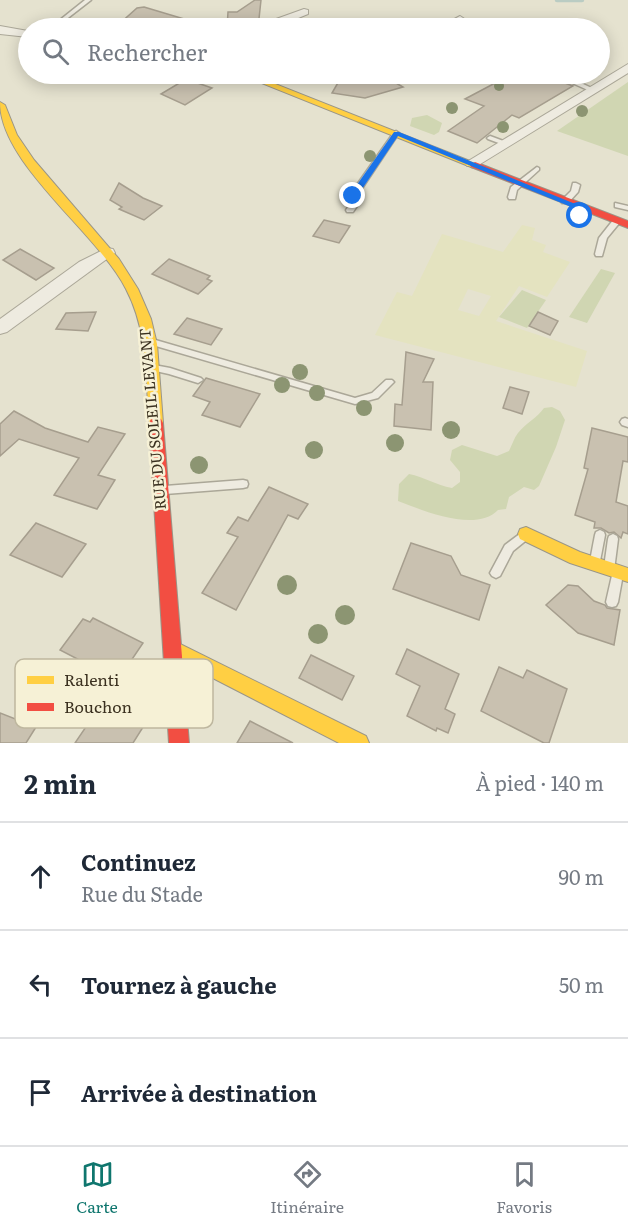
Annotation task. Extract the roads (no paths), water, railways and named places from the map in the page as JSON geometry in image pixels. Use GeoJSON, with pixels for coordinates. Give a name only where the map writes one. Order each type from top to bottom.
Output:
{"type":"FeatureCollection","features":[{"type":"Feature","properties":{"kind":"street"},"geometry":{"type":"LineString","coordinates":[[286,18],[304,12]]}},
{"type":"Feature","properties":{"kind":"street"},"geometry":{"type":"LineString","coordinates":[[0,30],[18,33]]}},
{"type":"Feature","properties":{"kind":"street"},"geometry":{"type":"LineString","coordinates":[[610,79],[628,68]]}},
{"type":"Feature","properties":{"kind":"street"},"geometry":{"type":"LineString","coordinates":[[282,84],[396,133],[622,223]]}},
{"type":"Feature","properties":{"kind":"street"},"geometry":{"type":"LineString","coordinates":[[472,163],[497,143],[602,84]]}},
{"type":"Feature","properties":{"kind":"street","name":"RUE DU SOLEIL LEVANT"},"geometry":{"type":"LineString","coordinates":[[0,105],[7,128],[17,146],[107,253],[143,310],[150,342],[159,491],[175,659]]}},
{"type":"Feature","properties":{"kind":"street"},"geometry":{"type":"LineString","coordinates":[[0,328],[85,266],[107,253]]}},
{"type":"Feature","properties":{"kind":"street"},"geometry":{"type":"LineString","coordinates":[[526,534],[555,550],[594,566],[618,572]]}},
{"type":"Feature","properties":{"kind":"street"},"geometry":{"type":"LineString","coordinates":[[174,648],[195,659]]}},
{"type":"Feature","properties":{"kind":"street"},"geometry":{"type":"LineString","coordinates":[[213,668],[359,743]]}},
{"type":"Feature","properties":{"kind":"street","name":"RUE DU SOLEIL LEVANT"},"geometry":{"type":"LineString","coordinates":[[178,728],[179,743]]}},
{"type":"Feature","properties":{"kind":"lane"},"geometry":{"type":"LineString","coordinates":[[65,18],[88,0]]}},
{"type":"Feature","properties":{"kind":"lane"},"geometry":{"type":"LineString","coordinates":[[579,84],[592,90]]}},
{"type":"Feature","properties":{"kind":"lane"},"geometry":{"type":"LineString","coordinates":[[350,210],[355,203],[353,196],[396,133]]}},
{"type":"Feature","properties":{"kind":"lane"},"geometry":{"type":"LineString","coordinates":[[512,197],[519,183],[537,169]]}},
{"type":"Feature","properties":{"kind":"lane"},"geometry":{"type":"LineString","coordinates":[[565,201],[574,192],[576,185]]}},
{"type":"Feature","properties":{"kind":"lane"},"geometry":{"type":"LineString","coordinates":[[618,205],[628,208]]}},
{"type":"Feature","properties":{"kind":"lane"},"geometry":{"type":"LineString","coordinates":[[576,223],[586,210]]}},
{"type":"Feature","properties":{"kind":"lane"},"geometry":{"type":"LineString","coordinates":[[599,254],[603,238],[622,223]]}},
{"type":"Feature","properties":{"kind":"lane"},"geometry":{"type":"LineString","coordinates":[[150,342],[355,401],[375,396],[388,382]]}},
{"type":"Feature","properties":{"kind":"lane"},"geometry":{"type":"LineString","coordinates":[[151,368],[170,370],[198,380]]}},
{"type":"Feature","properties":{"kind":"lane"},"geometry":{"type":"LineString","coordinates":[[159,491],[243,484]]}},
{"type":"Feature","properties":{"kind":"lane"},"geometry":{"type":"LineString","coordinates":[[496,573],[509,548],[526,534]]}},
{"type":"Feature","properties":{"kind":"lane"},"geometry":{"type":"LineString","coordinates":[[594,566],[600,535]]}},
{"type":"Feature","properties":{"kind":"lane"},"geometry":{"type":"LineString","coordinates":[[612,602],[618,572],[613,539]]}},
{"type":"Feature","properties":{"kind":"waterway"},"geometry":{"type":"LineString","coordinates":[[557,0],[582,0]]}}]}
